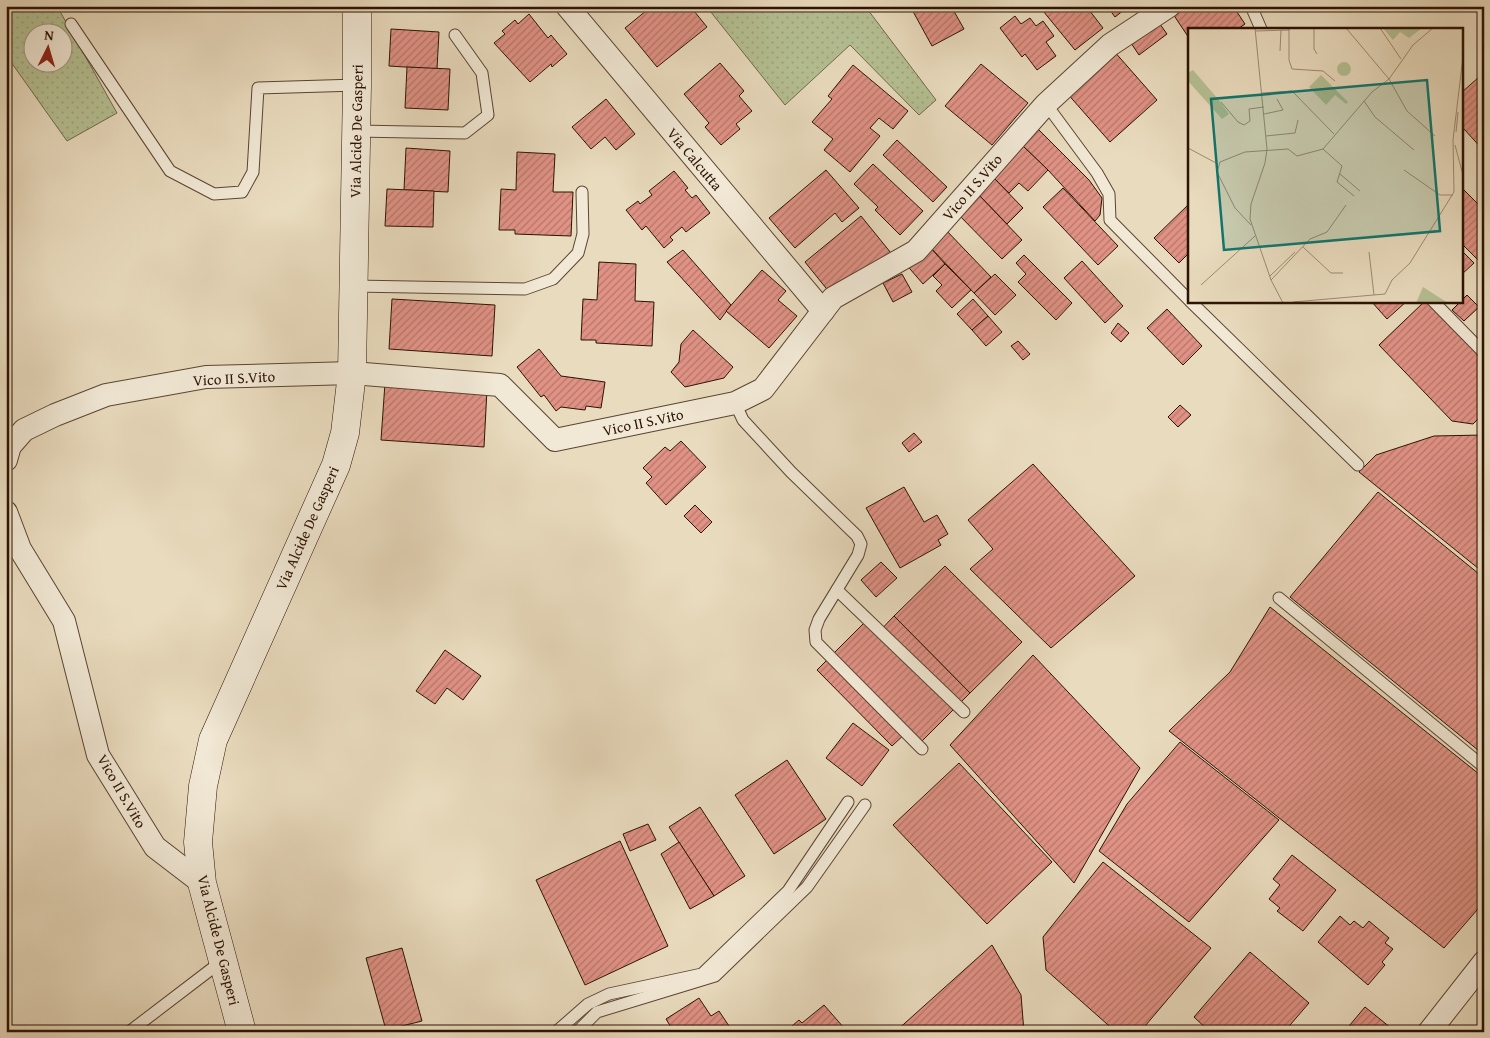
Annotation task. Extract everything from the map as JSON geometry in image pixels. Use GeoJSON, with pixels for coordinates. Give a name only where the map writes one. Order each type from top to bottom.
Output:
{"type":"FeatureCollection","features":[{"type":"Feature","properties":{"kind":"street","name":"Via Alcide De Gasperi"},"geometry":{"type":"LineString","coordinates":[[242,1032],[202,884],[198,842],[203,786],[213,740],[336,465],[344,433],[352,373],[357,6]]}},
{"type":"Feature","properties":{"kind":"street","name":"Via Calcutta"},"geometry":{"type":"LineString","coordinates":[[567,6],[823,312]]}},
{"type":"Feature","properties":{"kind":"street","name":"Vico II S.Vito"},"geometry":{"type":"LineString","coordinates":[[8,450],[24,430],[55,415],[106,395],[206,377],[352,373],[500,385],[555,440],[735,403],[764,389],[834,298],[916,251],[1046,104],[1110,45],[1169,6]]}},
{"type":"Feature","properties":{"kind":"street","name":"Vico II S.Vito"},"geometry":{"type":"LineString","coordinates":[[6,512],[20,549],[64,621],[82,685],[98,754],[155,847],[202,884]]}},
{"type":"Feature","properties":{"kind":"street"},"geometry":{"type":"LineString","coordinates":[[1429,1032],[1484,962]]}},
{"type":"Feature","properties":{"kind":"lane"},"geometry":{"type":"LineString","coordinates":[[1251,6],[1262,28]]}},
{"type":"Feature","properties":{"kind":"lane"},"geometry":{"type":"LineString","coordinates":[[72,25],[170,171],[214,194],[242,192],[254,172],[258,88],[357,85]]}},
{"type":"Feature","properties":{"kind":"lane"},"geometry":{"type":"LineString","coordinates":[[356,130],[465,133],[488,115],[482,73],[454,35]]}},
{"type":"Feature","properties":{"kind":"lane"},"geometry":{"type":"LineString","coordinates":[[1046,104],[1097,173],[1109,194],[1110,220],[1188,300]]}},
{"type":"Feature","properties":{"kind":"lane"},"geometry":{"type":"LineString","coordinates":[[354,286],[525,289],[553,280],[578,253],[583,234],[582,192]]}},
{"type":"Feature","properties":{"kind":"lane"},"geometry":{"type":"LineString","coordinates":[[1190,302],[1358,465]]}},
{"type":"Feature","properties":{"kind":"lane"},"geometry":{"type":"LineString","coordinates":[[1434,302],[1484,353]]}},
{"type":"Feature","properties":{"kind":"lane"},"geometry":{"type":"LineString","coordinates":[[735,403],[742,420],[791,472],[857,536],[860,544],[858,555],[820,619],[815,630],[816,642],[922,749]]}},
{"type":"Feature","properties":{"kind":"lane"},"geometry":{"type":"LineString","coordinates":[[837,590],[964,712]]}},
{"type":"Feature","properties":{"kind":"lane"},"geometry":{"type":"LineString","coordinates":[[1279,598],[1484,767]]}},
{"type":"Feature","properties":{"kind":"lane"},"geometry":{"type":"LineString","coordinates":[[556,1032],[588,1004],[609,994],[702,974],[788,891],[848,802]]}},
{"type":"Feature","properties":{"kind":"lane"},"geometry":{"type":"LineString","coordinates":[[577,1032],[597,1012],[715,976],[807,887],[865,805]]}},
{"type":"Feature","properties":{"kind":"lane"},"geometry":{"type":"LineString","coordinates":[[129,1032],[224,960]]}},
{"type":"Feature","properties":{"kind":"green space"},"geometry":{"type":"Polygon","coordinates":[[[6,6],[57,6],[66,22],[22,22],[22,72],[72,72],[72,33],[117,113],[67,141],[6,55],[6,6]]]}},
{"type":"Feature","properties":{"kind":"green space"},"geometry":{"type":"Polygon","coordinates":[[[706,6],[865,6],[936,100],[919,115],[850,45],[785,105],[706,6]]]}},
{"type":"Feature","properties":{"kind":"building"},"geometry":{"type":"Polygon","coordinates":[[[652,6],[690,6],[707,27],[657,67],[625,28],[652,6]]]}},
{"type":"Feature","properties":{"kind":"building"},"geometry":{"type":"Polygon","coordinates":[[[910,6],[936,6],[936,8],[951,6],[964,29],[932,46],[910,6]]]}},
{"type":"Feature","properties":{"kind":"building"},"geometry":{"type":"Polygon","coordinates":[[[1039,6],[1086,6],[1103,28],[1075,50],[1039,6]]]}},
{"type":"Feature","properties":{"kind":"building"},"geometry":{"type":"Polygon","coordinates":[[[1107,6],[1129,6],[1115,17],[1107,6]]]}},
{"type":"Feature","properties":{"kind":"building"},"geometry":{"type":"Polygon","coordinates":[[[1184,6],[1233,6],[1245,24],[1239,28],[1188,28],[1188,36],[1173,14],[1184,6]]]}},
{"type":"Feature","properties":{"kind":"building"},"geometry":{"type":"Polygon","coordinates":[[[529,14],[548,38],[551,35],[567,54],[552,67],[551,64],[530,82],[494,43],[505,34],[502,31],[515,20],[518,24],[529,14]]]}},
{"type":"Feature","properties":{"kind":"building"},"geometry":{"type":"Polygon","coordinates":[[[1015,16],[1021,24],[1030,18],[1036,26],[1043,21],[1054,36],[1046,42],[1056,56],[1037,70],[1025,54],[1022,57],[1000,28],[1015,16]]]}},
{"type":"Feature","properties":{"kind":"building"},"geometry":{"type":"Polygon","coordinates":[[[1157,20],[1167,34],[1139,55],[1129,40],[1157,20]]]}},
{"type":"Feature","properties":{"kind":"building"},"geometry":{"type":"Polygon","coordinates":[[[391,29],[439,32],[437,69],[389,66],[391,29]]]}},
{"type":"Feature","properties":{"kind":"building"},"geometry":{"type":"Polygon","coordinates":[[[1113,50],[1157,100],[1110,142],[1066,92],[1113,50]]]}},
{"type":"Feature","properties":{"kind":"building"},"geometry":{"type":"Polygon","coordinates":[[[720,63],[744,91],[739,96],[752,111],[736,124],[740,129],[721,145],[705,127],[709,123],[684,94],[720,63]]]}},
{"type":"Feature","properties":{"kind":"building"},"geometry":{"type":"Polygon","coordinates":[[[981,64],[1028,103],[992,145],[945,106],[981,64]]]}},
{"type":"Feature","properties":{"kind":"building"},"geometry":{"type":"Polygon","coordinates":[[[853,65],[908,111],[893,129],[879,118],[870,128],[880,136],[850,172],[824,150],[833,139],[812,122],[832,99],[828,96],[853,65]]]}},
{"type":"Feature","properties":{"kind":"building"},"geometry":{"type":"Polygon","coordinates":[[[407,67],[450,69],[448,110],[405,108],[407,67]]]}},
{"type":"Feature","properties":{"kind":"building"},"geometry":{"type":"Polygon","coordinates":[[[1479,77],[1484,83],[1484,151],[1464,129],[1462,130],[1462,92],[1479,77]]]}},
{"type":"Feature","properties":{"kind":"building"},"geometry":{"type":"Polygon","coordinates":[[[606,99],[635,134],[616,150],[605,137],[591,149],[572,127],[606,99]]]}},
{"type":"Feature","properties":{"kind":"building"},"geometry":{"type":"Polygon","coordinates":[[[1038,129],[1089,180],[1102,198],[1100,215],[1095,221],[1023,146],[1038,129]]]}},
{"type":"Feature","properties":{"kind":"building"},"geometry":{"type":"Polygon","coordinates":[[[897,140],[947,187],[933,202],[883,155],[897,140]]]}},
{"type":"Feature","properties":{"kind":"building"},"geometry":{"type":"Polygon","coordinates":[[[1023,146],[1048,170],[1028,191],[1019,183],[1009,193],[992,176],[1023,146]]]}},
{"type":"Feature","properties":{"kind":"building"},"geometry":{"type":"Polygon","coordinates":[[[406,148],[450,151],[448,192],[404,190],[406,148]]]}},
{"type":"Feature","properties":{"kind":"building"},"geometry":{"type":"Polygon","coordinates":[[[517,152],[555,154],[553,192],[573,192],[571,236],[515,234],[515,230],[499,230],[501,189],[516,190],[517,152]]]}},
{"type":"Feature","properties":{"kind":"building"},"geometry":{"type":"Polygon","coordinates":[[[873,164],[923,211],[900,235],[875,210],[878,207],[854,184],[873,164]]]}},
{"type":"Feature","properties":{"kind":"building"},"geometry":{"type":"Polygon","coordinates":[[[826,170],[859,208],[842,222],[835,213],[795,248],[769,218],[826,170]]]}},
{"type":"Feature","properties":{"kind":"building"},"geometry":{"type":"Polygon","coordinates":[[[674,171],[688,188],[685,190],[692,198],[696,195],[710,213],[686,232],[682,227],[670,237],[673,240],[664,248],[646,226],[642,230],[626,210],[638,201],[640,204],[652,195],[649,191],[674,171]]]}},
{"type":"Feature","properties":{"kind":"building"},"geometry":{"type":"Polygon","coordinates":[[[992,176],[1023,208],[1007,224],[976,192],[992,176]]]}},
{"type":"Feature","properties":{"kind":"building"},"geometry":{"type":"Polygon","coordinates":[[[1063,188],[1118,246],[1098,265],[1043,207],[1063,188]]]}},
{"type":"Feature","properties":{"kind":"building"},"geometry":{"type":"Polygon","coordinates":[[[1462,188],[1484,210],[1484,266],[1462,244],[1462,188]]]}},
{"type":"Feature","properties":{"kind":"building"},"geometry":{"type":"Polygon","coordinates":[[[387,189],[434,191],[433,227],[385,226],[387,189]]]}},
{"type":"Feature","properties":{"kind":"building"},"geometry":{"type":"Polygon","coordinates":[[[976,192],[1022,240],[1002,259],[956,212],[976,192]]]}},
{"type":"Feature","properties":{"kind":"building"},"geometry":{"type":"Polygon","coordinates":[[[1188,205],[1188,254],[1179,263],[1154,238],[1188,205]]]}},
{"type":"Feature","properties":{"kind":"building"},"geometry":{"type":"Polygon","coordinates":[[[861,216],[891,253],[830,293],[805,262],[861,216]]]}},
{"type":"Feature","properties":{"kind":"building"},"geometry":{"type":"Polygon","coordinates":[[[944,228],[991,277],[974,293],[928,245],[944,228]]]}},
{"type":"Feature","properties":{"kind":"building"},"geometry":{"type":"Polygon","coordinates":[[[928,245],[945,264],[923,284],[904,262],[928,245]]]}},
{"type":"Feature","properties":{"kind":"building"},"geometry":{"type":"Polygon","coordinates":[[[683,250],[731,305],[720,320],[667,262],[683,250]]]}},
{"type":"Feature","properties":{"kind":"building"},"geometry":{"type":"Polygon","coordinates":[[[1462,251],[1474,263],[1462,274],[1462,251]]]}},
{"type":"Feature","properties":{"kind":"building"},"geometry":{"type":"Polygon","coordinates":[[[1024,255],[1072,303],[1056,320],[1018,282],[1026,274],[1016,263],[1024,255]]]}},
{"type":"Feature","properties":{"kind":"building"},"geometry":{"type":"Polygon","coordinates":[[[1082,261],[1123,306],[1105,323],[1064,278],[1082,261]]]}},
{"type":"Feature","properties":{"kind":"building"},"geometry":{"type":"Polygon","coordinates":[[[599,262],[636,264],[635,301],[654,302],[652,346],[596,343],[596,340],[581,340],[583,299],[597,300],[599,262]]]}},
{"type":"Feature","properties":{"kind":"building"},"geometry":{"type":"Polygon","coordinates":[[[945,264],[971,290],[952,308],[936,291],[942,285],[933,276],[945,264]]]}},
{"type":"Feature","properties":{"kind":"building"},"geometry":{"type":"Polygon","coordinates":[[[762,270],[786,291],[778,300],[797,316],[769,348],[726,311],[762,270]]]}},
{"type":"Feature","properties":{"kind":"building"},"geometry":{"type":"Polygon","coordinates":[[[902,274],[912,292],[893,302],[883,283],[902,274]]]}},
{"type":"Feature","properties":{"kind":"building"},"geometry":{"type":"Polygon","coordinates":[[[995,274],[1016,295],[995,315],[974,293],[995,274]]]}},
{"type":"Feature","properties":{"kind":"building"},"geometry":{"type":"Polygon","coordinates":[[[1467,295],[1479,307],[1464,321],[1452,310],[1467,295]]]}},
{"type":"Feature","properties":{"kind":"building"},"geometry":{"type":"Polygon","coordinates":[[[392,299],[495,305],[492,356],[389,349],[392,299]]]}},
{"type":"Feature","properties":{"kind":"building"},"geometry":{"type":"Polygon","coordinates":[[[973,299],[988,316],[972,330],[957,314],[973,299]]]}},
{"type":"Feature","properties":{"kind":"building"},"geometry":{"type":"Polygon","coordinates":[[[1372,302],[1406,302],[1387,319],[1372,302]]]}},
{"type":"Feature","properties":{"kind":"building"},"geometry":{"type":"Polygon","coordinates":[[[1424,302],[1429,302],[1484,359],[1484,413],[1473,424],[1452,421],[1379,345],[1424,302]]]}},
{"type":"Feature","properties":{"kind":"building"},"geometry":{"type":"Polygon","coordinates":[[[1167,309],[1202,346],[1183,365],[1147,328],[1167,309]]]}},
{"type":"Feature","properties":{"kind":"building"},"geometry":{"type":"Polygon","coordinates":[[[988,316],[1002,332],[986,346],[972,330],[988,316]]]}},
{"type":"Feature","properties":{"kind":"building"},"geometry":{"type":"Polygon","coordinates":[[[1118,323],[1129,333],[1121,342],[1111,333],[1118,323]]]}},
{"type":"Feature","properties":{"kind":"building"},"geometry":{"type":"Polygon","coordinates":[[[693,330],[733,367],[724,378],[685,387],[671,372],[679,362],[681,344],[693,330]]]}},
{"type":"Feature","properties":{"kind":"building"},"geometry":{"type":"Polygon","coordinates":[[[1018,341],[1030,354],[1023,360],[1011,346],[1018,341]]]}},
{"type":"Feature","properties":{"kind":"building"},"geometry":{"type":"Polygon","coordinates":[[[539,349],[561,376],[605,382],[601,408],[586,406],[585,410],[561,407],[556,411],[544,395],[541,397],[517,367],[539,349]]]}},
{"type":"Feature","properties":{"kind":"building"},"geometry":{"type":"Polygon","coordinates":[[[385,383],[487,389],[484,447],[381,440],[385,383]]]}},
{"type":"Feature","properties":{"kind":"building"},"geometry":{"type":"Polygon","coordinates":[[[1180,405],[1191,415],[1178,427],[1168,417],[1180,405]]]}},
{"type":"Feature","properties":{"kind":"building"},"geometry":{"type":"Polygon","coordinates":[[[914,433],[922,442],[909,452],[902,443],[914,433]]]}},
{"type":"Feature","properties":{"kind":"building"},"geometry":{"type":"Polygon","coordinates":[[[1484,435],[1484,573],[1359,472],[1376,455],[1434,436],[1484,435]]]}},
{"type":"Feature","properties":{"kind":"building"},"geometry":{"type":"Polygon","coordinates":[[[681,441],[706,467],[666,505],[646,483],[652,477],[643,468],[665,447],[670,451],[681,441]]]}},
{"type":"Feature","properties":{"kind":"building"},"geometry":{"type":"Polygon","coordinates":[[[1033,464],[1135,576],[1051,648],[970,569],[993,549],[968,520],[1033,464]]]}},
{"type":"Feature","properties":{"kind":"building"},"geometry":{"type":"Polygon","coordinates":[[[904,487],[924,522],[937,515],[948,534],[938,540],[941,545],[900,568],[866,508],[904,487]]]}},
{"type":"Feature","properties":{"kind":"building"},"geometry":{"type":"Polygon","coordinates":[[[1378,492],[1484,578],[1484,755],[1290,597],[1378,492]]]}},
{"type":"Feature","properties":{"kind":"building"},"geometry":{"type":"Polygon","coordinates":[[[695,505],[712,522],[701,533],[684,516],[695,505]]]}},
{"type":"Feature","properties":{"kind":"building"},"geometry":{"type":"Polygon","coordinates":[[[881,562],[897,578],[876,597],[861,580],[881,562]]]}},
{"type":"Feature","properties":{"kind":"building"},"geometry":{"type":"Polygon","coordinates":[[[945,566],[1022,642],[970,693],[894,616],[945,566]]]}},
{"type":"Feature","properties":{"kind":"building"},"geometry":{"type":"Polygon","coordinates":[[[1270,607],[1484,778],[1484,902],[1444,948],[1169,731],[1230,672],[1270,607]]]}},
{"type":"Feature","properties":{"kind":"building"},"geometry":{"type":"Polygon","coordinates":[[[894,616],[970,693],[919,744],[907,732],[892,746],[817,670],[864,623],[876,635],[894,616]]]}},
{"type":"Feature","properties":{"kind":"building"},"geometry":{"type":"Polygon","coordinates":[[[445,650],[481,676],[463,700],[447,688],[435,704],[416,691],[445,650]]]}},
{"type":"Feature","properties":{"kind":"building"},"geometry":{"type":"Polygon","coordinates":[[[1033,655],[1140,768],[1074,883],[950,745],[1033,655]]]}},
{"type":"Feature","properties":{"kind":"building"},"geometry":{"type":"Polygon","coordinates":[[[853,723],[889,750],[862,786],[826,758],[853,723]]]}},
{"type":"Feature","properties":{"kind":"building"},"geometry":{"type":"Polygon","coordinates":[[[1180,742],[1279,820],[1189,922],[1099,851],[1127,804],[1180,742]]]}},
{"type":"Feature","properties":{"kind":"building"},"geometry":{"type":"Polygon","coordinates":[[[787,760],[826,819],[774,854],[735,795],[787,760]]]}},
{"type":"Feature","properties":{"kind":"building"},"geometry":{"type":"Polygon","coordinates":[[[959,763],[1052,862],[987,924],[893,825],[959,763]]]}},
{"type":"Feature","properties":{"kind":"building"},"geometry":{"type":"Polygon","coordinates":[[[700,807],[745,876],[714,896],[669,827],[700,807]]]}},
{"type":"Feature","properties":{"kind":"building"},"geometry":{"type":"Polygon","coordinates":[[[648,824],[656,840],[630,851],[623,834],[648,824]]]}},
{"type":"Feature","properties":{"kind":"building"},"geometry":{"type":"Polygon","coordinates":[[[620,841],[668,946],[585,985],[536,880],[620,841]]]}},
{"type":"Feature","properties":{"kind":"building"},"geometry":{"type":"Polygon","coordinates":[[[679,842],[714,896],[690,909],[661,854],[679,842]]]}},
{"type":"Feature","properties":{"kind":"building"},"geometry":{"type":"Polygon","coordinates":[[[1292,855],[1336,890],[1303,931],[1277,911],[1280,908],[1269,899],[1280,885],[1273,879],[1292,855]]]}},
{"type":"Feature","properties":{"kind":"building"},"geometry":{"type":"Polygon","coordinates":[[[1103,862],[1211,948],[1140,1032],[1116,1032],[1046,970],[1043,937],[1103,862]]]}},
{"type":"Feature","properties":{"kind":"building"},"geometry":{"type":"Polygon","coordinates":[[[1340,916],[1350,925],[1354,921],[1363,928],[1369,921],[1389,938],[1385,943],[1393,949],[1382,962],[1385,965],[1368,985],[1318,942],[1340,916]]]}},
{"type":"Feature","properties":{"kind":"building"},"geometry":{"type":"Polygon","coordinates":[[[992,945],[1021,995],[1024,1032],[895,1032],[992,945]]]}},
{"type":"Feature","properties":{"kind":"building"},"geometry":{"type":"Polygon","coordinates":[[[402,948],[422,1021],[386,1030],[366,958],[402,948]]]}},
{"type":"Feature","properties":{"kind":"building"},"geometry":{"type":"Polygon","coordinates":[[[1250,952],[1309,1003],[1284,1032],[1210,1032],[1194,1017],[1250,952]]]}},
{"type":"Feature","properties":{"kind":"building"},"geometry":{"type":"Polygon","coordinates":[[[699,998],[711,1016],[719,1011],[733,1032],[674,1032],[666,1019],[699,998]]]}},
{"type":"Feature","properties":{"kind":"building"},"geometry":{"type":"Polygon","coordinates":[[[824,1005],[845,1029],[842,1032],[785,1032],[799,1020],[802,1023],[824,1005]]]}},
{"type":"Feature","properties":{"kind":"building"},"geometry":{"type":"Polygon","coordinates":[[[1365,1007],[1396,1032],[1344,1032],[1365,1007]]]}}]}
